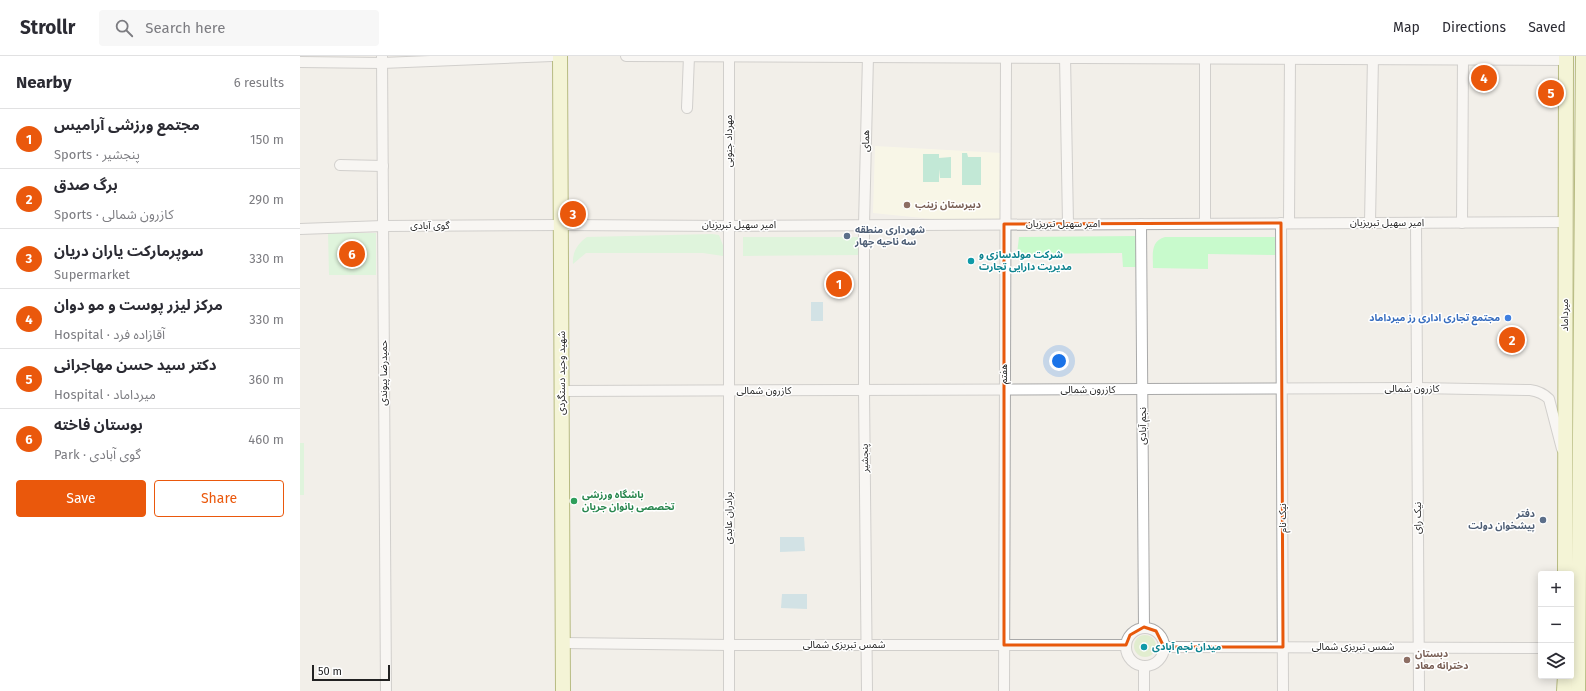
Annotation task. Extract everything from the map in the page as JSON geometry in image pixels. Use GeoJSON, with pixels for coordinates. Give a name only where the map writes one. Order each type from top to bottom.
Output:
{"type":"FeatureCollection","features":[{"type":"Feature","properties":{"kind":"main road","name":"شهید وحید دستگردی"},"geometry":{"type":"LineString","coordinates":[[560,56],[563,691]]}},
{"type":"Feature","properties":{"kind":"main road"},"geometry":{"type":"LineString","coordinates":[[1578,691],[1583,56]]}},
{"type":"Feature","properties":{"kind":"main road","name":"میرداماد"},"geometry":{"type":"LineString","coordinates":[[1566,58],[1566,570]]}},
{"type":"Feature","properties":{"kind":"main road"},"geometry":{"type":"LineString","coordinates":[[1574,595],[1578,609]]}},
{"type":"Feature","properties":{"kind":"main road"},"geometry":{"type":"LineString","coordinates":[[1564,679],[1564,691]]}},
{"type":"Feature","properties":{"kind":"street"},"geometry":{"type":"LineString","coordinates":[[300,62],[552,56]]}},
{"type":"Feature","properties":{"kind":"street"},"geometry":{"type":"LineString","coordinates":[[626,56],[1566,58]]}},
{"type":"Feature","properties":{"kind":"street"},"geometry":{"type":"LineString","coordinates":[[687,108],[689,56]]}},
{"type":"Feature","properties":{"kind":"street","name":"مهرداد جنوبی"},"geometry":{"type":"LineString","coordinates":[[729,56],[730,391]]}},
{"type":"Feature","properties":{"kind":"street","name":"همای"},"geometry":{"type":"LineString","coordinates":[[864,225],[868,57]]}},
{"type":"Feature","properties":{"kind":"street"},"geometry":{"type":"LineString","coordinates":[[1065,57],[1068,224]]}},
{"type":"Feature","properties":{"kind":"street"},"geometry":{"type":"LineString","coordinates":[[1205,57],[1205,223]]}},
{"type":"Feature","properties":{"kind":"street","name":"نیک نام"},"geometry":{"type":"LineString","coordinates":[[1283,691],[1282,389],[1290,57]]}},
{"type":"Feature","properties":{"kind":"street","name":"هفتم"},"geometry":{"type":"LineString","coordinates":[[1004,691],[1004,224],[1006,58]]}},
{"type":"Feature","properties":{"kind":"street"},"geometry":{"type":"LineString","coordinates":[[1370,223],[1373,58]]}},
{"type":"Feature","properties":{"kind":"street"},"geometry":{"type":"LineString","coordinates":[[1462,223],[1463,58]]}},
{"type":"Feature","properties":{"kind":"street","name":"حمیدرضا پیوندی"},"geometry":{"type":"LineString","coordinates":[[382,59],[386,691]]}},
{"type":"Feature","properties":{"kind":"street"},"geometry":{"type":"LineString","coordinates":[[340,165],[383,166]]}},
{"type":"Feature","properties":{"kind":"street","name":"امیر سهیل تبریزیان"},"geometry":{"type":"LineString","coordinates":[[561,225],[730,226],[1566,222]]}},
{"type":"Feature","properties":{"kind":"street","name":"نیک رای"},"geometry":{"type":"LineString","coordinates":[[1416,223],[1419,691]]}},
{"type":"Feature","properties":{"kind":"street","name":"نجم آبادی"},"geometry":{"type":"LineString","coordinates":[[1141,224],[1144,628]]}},
{"type":"Feature","properties":{"kind":"street","name":"گوی آبادی"},"geometry":{"type":"LineString","coordinates":[[300,229],[383,226],[561,225]]}},
{"type":"Feature","properties":{"kind":"street","name":"پنجشیر"},"geometry":{"type":"LineString","coordinates":[[864,225],[867,691]]}},
{"type":"Feature","properties":{"kind":"street","name":"کازرون شمالی"},"geometry":{"type":"LineString","coordinates":[[562,391],[1417,388],[1530,390],[1544,394],[1549,399],[1560,445],[1565,459]]}},
{"type":"Feature","properties":{"kind":"street","name":"برادران عابدی"},"geometry":{"type":"LineString","coordinates":[[729,691],[730,391]]}},
{"type":"Feature","properties":{"kind":"street"},"geometry":{"type":"LineString","coordinates":[[1138,628],[1144,628],[1156,631],[1163,641],[1164,647],[1160,658],[1155,663],[1144,666],[1138,664],[1129,657],[1126,645],[1130,635],[1138,628]]}},
{"type":"Feature","properties":{"kind":"street","name":"شمس تبریزی شمالی"},"geometry":{"type":"LineString","coordinates":[[563,643],[729,645],[1126,645]]}},
{"type":"Feature","properties":{"kind":"street","name":"شمس تبریزی شمالی"},"geometry":{"type":"LineString","coordinates":[[1164,647],[1538,648]]}},
{"type":"Feature","properties":{"kind":"street"},"geometry":{"type":"LineString","coordinates":[[1144,666],[1144,691]]}},
{"type":"Feature","properties":{"kind":"highlighted area"},"geometry":{"type":"Polygon","coordinates":[[[1281,223],[1283,647],[1164,647],[1156,631],[1144,627],[1130,635],[1126,645],[1004,645],[1004,224],[1281,223]]]}},
{"type":"Feature","properties":{"kind":"shaded area"},"geometry":{"type":"Polygon","coordinates":[[[875,146],[1002,153],[1002,219],[942,220],[873,213],[875,146]]]}},
{"type":"Feature","properties":{"kind":"green space"},"geometry":{"type":"Polygon","coordinates":[[[962,153],[967,153],[968,157],[981,157],[981,185],[962,185],[962,153]]]}},
{"type":"Feature","properties":{"kind":"green space"},"geometry":{"type":"Polygon","coordinates":[[[923,154],[939,154],[939,158],[951,157],[951,178],[940,178],[939,169],[939,182],[923,182],[923,154]]]}},
{"type":"Feature","properties":{"kind":"green space"},"geometry":{"type":"Polygon","coordinates":[[[328,233],[376,233],[376,275],[329,275],[328,233]]]}},
{"type":"Feature","properties":{"kind":"green space"},"geometry":{"type":"Polygon","coordinates":[[[719,235],[724,248],[723,256],[703,253],[586,253],[573,264],[576,248],[587,237],[719,235]]]}},
{"type":"Feature","properties":{"kind":"green space"},"geometry":{"type":"Polygon","coordinates":[[[1137,236],[1137,267],[1123,267],[1122,253],[1017,254],[1019,237],[1137,236]]]}},
{"type":"Feature","properties":{"kind":"green space"},"geometry":{"type":"Polygon","coordinates":[[[743,237],[858,237],[859,255],[743,256],[743,237]]]}},
{"type":"Feature","properties":{"kind":"green space"},"geometry":{"type":"Polygon","coordinates":[[[1165,237],[1275,237],[1275,255],[1208,254],[1208,269],[1153,268],[1153,249],[1160,239],[1165,237]]]}},
{"type":"Feature","properties":{"kind":"green space"},"geometry":{"type":"Polygon","coordinates":[[[300,443],[304,443],[304,495],[300,495],[300,443]]]}},
{"type":"Feature","properties":{"kind":"green space","name":"میدان نجم آبادی"},"geometry":{"type":"Polygon","coordinates":[[[1145,635],[1153,638],[1156,646],[1153,654],[1145,657],[1137,654],[1134,646],[1137,638],[1145,635]]]}},
{"type":"Feature","properties":{"kind":"water"},"geometry":{"type":"Polygon","coordinates":[[[811,302],[823,302],[823,321],[811,321],[811,302]]]}},
{"type":"Feature","properties":{"kind":"water"},"geometry":{"type":"Polygon","coordinates":[[[780,537],[804,537],[805,551],[780,552],[780,537]]]}},
{"type":"Feature","properties":{"kind":"water"},"geometry":{"type":"Polygon","coordinates":[[[782,594],[807,594],[807,609],[781,608],[782,594]]]}},
{"type":"Feature","properties":{"kind":"place","name":"مرکز لیزر پوست و مو دوان"},"geometry":{"type":"Point","coordinates":[1484,78]}},
{"type":"Feature","properties":{"kind":"place","name":"دکتر سید حسن مهاجرانی"},"geometry":{"type":"Point","coordinates":[1551,93]}},
{"type":"Feature","properties":{"kind":"place","name":"دبیرستان زینب"},"geometry":{"type":"Point","coordinates":[907,205]}},
{"type":"Feature","properties":{"kind":"place","name":"سوپرمارکت یاران دریان"},"geometry":{"type":"Point","coordinates":[573,214]}},
{"type":"Feature","properties":{"kind":"place","name":"شهرداری منطقه سه ناحیه چهار"},"geometry":{"type":"Point","coordinates":[847,236]}},
{"type":"Feature","properties":{"kind":"place","name":"بوستان فاخته"},"geometry":{"type":"Point","coordinates":[352,254]}},
{"type":"Feature","properties":{"kind":"place","name":"شرکت مولدسازی و مدیریت دارایی تجارت"},"geometry":{"type":"Point","coordinates":[971,261]}},
{"type":"Feature","properties":{"kind":"place","name":"مجتمع ورزشی آرامیس"},"geometry":{"type":"Point","coordinates":[839,284]}},
{"type":"Feature","properties":{"kind":"place","name":"مجتمع تجاری اداری رز میرداماد"},"geometry":{"type":"Point","coordinates":[1508,318]}},
{"type":"Feature","properties":{"kind":"place","name":"برگ صدق"},"geometry":{"type":"Point","coordinates":[1512,340]}},
{"type":"Feature","properties":{"kind":"place","name":"باشگاه ورزشی تخصصی بانوان جریان"},"geometry":{"type":"Point","coordinates":[574,501]}},
{"type":"Feature","properties":{"kind":"place","name":"دفتر پیشخوان دولت"},"geometry":{"type":"Point","coordinates":[1543,520]}},
{"type":"Feature","properties":{"kind":"place","name":"میدان نجم آبادی"},"geometry":{"type":"Point","coordinates":[1144,647]}},
{"type":"Feature","properties":{"kind":"place","name":"دبستان دخترانه معاد"},"geometry":{"type":"Point","coordinates":[1407,660]}}]}
